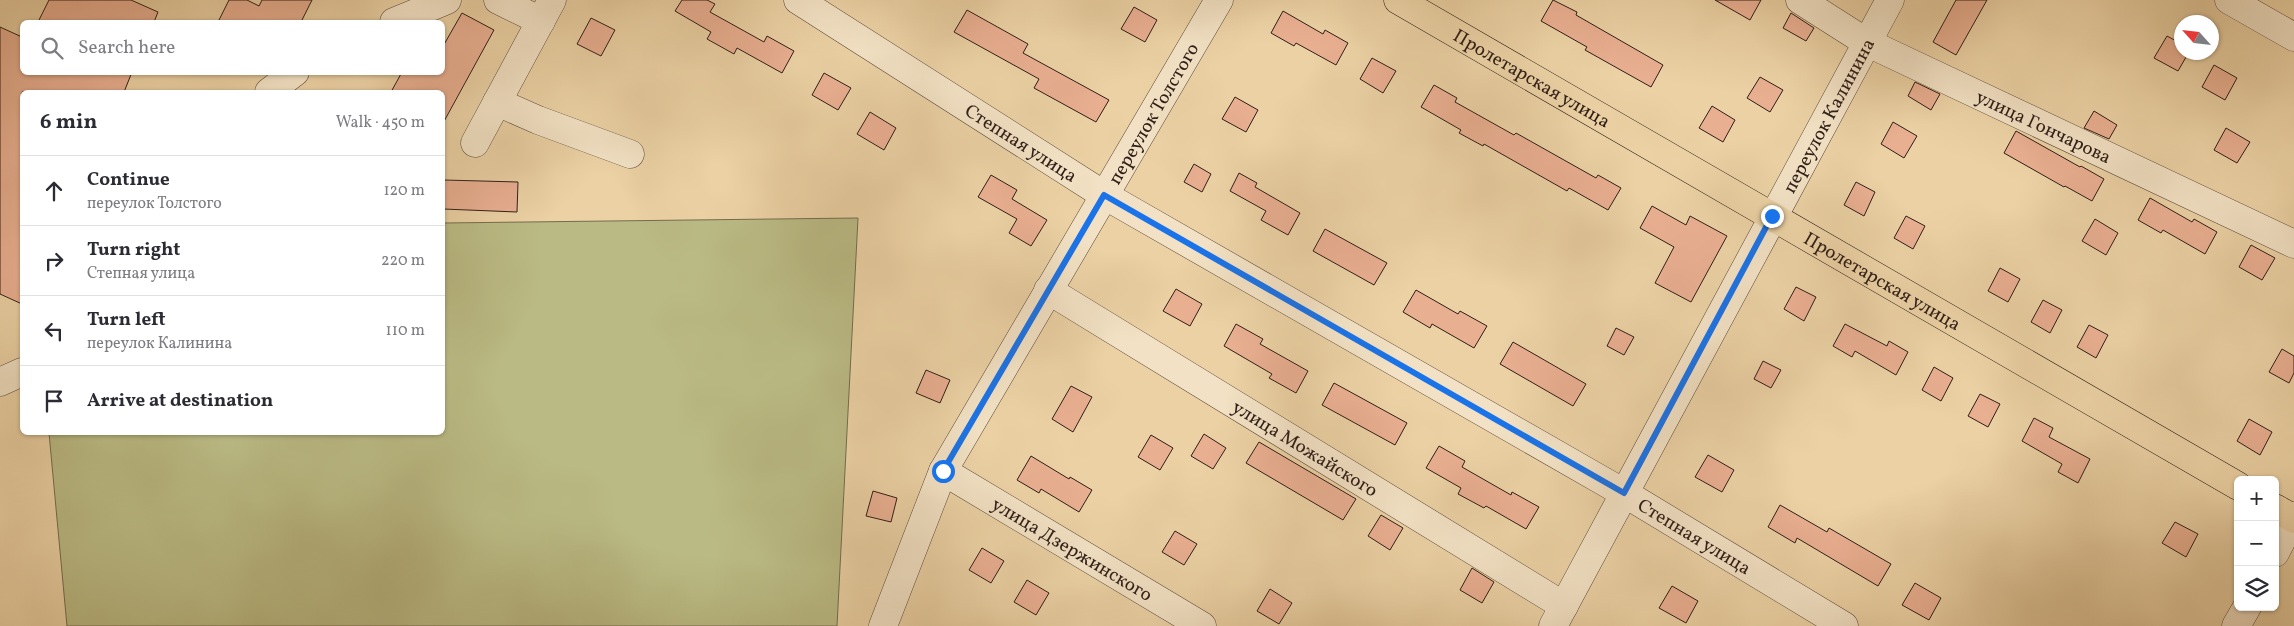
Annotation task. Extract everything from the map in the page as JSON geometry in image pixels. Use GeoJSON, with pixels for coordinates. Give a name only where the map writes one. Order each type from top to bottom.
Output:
{"type":"FeatureCollection","features":[{"type":"Feature","properties":{"kind":"main road","name":"Пролетарская улица"},"geometry":{"type":"LineString","coordinates":[[1398,0],[2234,484]]}},
{"type":"Feature","properties":{"kind":"street"},"geometry":{"type":"LineString","coordinates":[[399,20],[447,0]]}},
{"type":"Feature","properties":{"kind":"street"},"geometry":{"type":"LineString","coordinates":[[475,143],[547,10],[498,0]]}},
{"type":"Feature","properties":{"kind":"street","name":"Степная улица"},"geometry":{"type":"LineString","coordinates":[[798,0],[1104,195],[1624,493],[1844,626]]}},
{"type":"Feature","properties":{"kind":"street","name":"переулок Толстого"},"geometry":{"type":"LineString","coordinates":[[883,626],[943,471],[1219,0]]}},
{"type":"Feature","properties":{"kind":"street","name":"улица Гончарова"},"geometry":{"type":"LineString","coordinates":[[1800,0],[1866,42],[2294,244]]}},
{"type":"Feature","properties":{"kind":"street","name":"переулок Калинина"},"geometry":{"type":"LineString","coordinates":[[1557,621],[1772,216],[1890,0]]}},
{"type":"Feature","properties":{"kind":"street"},"geometry":{"type":"LineString","coordinates":[[2229,0],[2294,37]]}},
{"type":"Feature","properties":{"kind":"street"},"geometry":{"type":"LineString","coordinates":[[272,90],[290,75]]}},
{"type":"Feature","properties":{"kind":"street"},"geometry":{"type":"LineString","coordinates":[[498,102],[538,120],[630,154]]}},
{"type":"Feature","properties":{"kind":"street","name":"улица Можайского"},"geometry":{"type":"LineString","coordinates":[[1048,290],[1557,621]]}},
{"type":"Feature","properties":{"kind":"street"},"geometry":{"type":"LineString","coordinates":[[0,382],[20,373]]}},
{"type":"Feature","properties":{"kind":"street","name":"улица Дзержинского"},"geometry":{"type":"LineString","coordinates":[[943,471],[1202,626]]}},
{"type":"Feature","properties":{"kind":"street"},"geometry":{"type":"LineString","coordinates":[[2279,542],[2289,515]]}},
{"type":"Feature","properties":{"kind":"street"},"geometry":{"type":"LineString","coordinates":[[2236,626],[2245,611]]}},
{"type":"Feature","properties":{"kind":"green space"},"geometry":{"type":"Polygon","coordinates":[[[858,218],[837,626],[67,626],[49,435],[445,435],[445,223],[858,218]]]}},
{"type":"Feature","properties":{"kind":"building"},"geometry":{"type":"Polygon","coordinates":[[[49,0],[131,0],[158,12],[155,20],[39,20],[49,0]]]}},
{"type":"Feature","properties":{"kind":"building"},"geometry":{"type":"Polygon","coordinates":[[[229,0],[247,0],[259,6],[262,0],[312,0],[302,20],[219,20],[229,0]]]}},
{"type":"Feature","properties":{"kind":"building"},"geometry":{"type":"Polygon","coordinates":[[[682,0],[707,0],[715,4],[710,12],[764,42],[767,36],[794,51],[782,73],[737,48],[734,54],[707,39],[711,32],[675,11],[682,0]]]}},
{"type":"Feature","properties":{"kind":"building"},"geometry":{"type":"Polygon","coordinates":[[[1553,0],[1577,12],[1576,15],[1663,65],[1651,87],[1585,50],[1587,47],[1541,21],[1553,0]]]}},
{"type":"Feature","properties":{"kind":"building"},"geometry":{"type":"Polygon","coordinates":[[[1715,0],[1761,0],[1750,20],[1715,0]]]}},
{"type":"Feature","properties":{"kind":"building"},"geometry":{"type":"Polygon","coordinates":[[[1956,0],[1987,0],[1956,55],[1933,42],[1956,0]]]}},
{"type":"Feature","properties":{"kind":"building"},"geometry":{"type":"Polygon","coordinates":[[[1134,7],[1157,20],[1145,42],[1121,29],[1134,7]]]}},
{"type":"Feature","properties":{"kind":"building"},"geometry":{"type":"Polygon","coordinates":[[[967,10],[1028,44],[1023,53],[1109,100],[1096,122],[1034,88],[1039,79],[954,32],[967,10]]]}},
{"type":"Feature","properties":{"kind":"building"},"geometry":{"type":"Polygon","coordinates":[[[1283,11],[1323,34],[1325,30],[1348,43],[1336,65],[1296,43],[1294,46],[1271,33],[1283,11]]]}},
{"type":"Feature","properties":{"kind":"building"},"geometry":{"type":"Polygon","coordinates":[[[462,13],[494,30],[445,120],[445,90],[392,90],[400,75],[445,75],[445,43],[462,13]]]}},
{"type":"Feature","properties":{"kind":"building"},"geometry":{"type":"Polygon","coordinates":[[[1791,13],[1814,28],[1806,41],[1783,28],[1791,13]]]}},
{"type":"Feature","properties":{"kind":"building"},"geometry":{"type":"Polygon","coordinates":[[[591,18],[615,30],[601,56],[577,44],[591,18]]]}},
{"type":"Feature","properties":{"kind":"building"},"geometry":{"type":"Polygon","coordinates":[[[0,27],[20,36],[20,75],[131,75],[125,90],[20,90],[20,303],[0,294],[0,27]]]}},
{"type":"Feature","properties":{"kind":"building"},"geometry":{"type":"Polygon","coordinates":[[[2167,36],[2174,40],[2174,60],[2184,60],[2178,71],[2154,58],[2167,36]]]}},
{"type":"Feature","properties":{"kind":"building"},"geometry":{"type":"Polygon","coordinates":[[[1372,58],[1396,71],[1383,93],[1360,79],[1372,58]]]}},
{"type":"Feature","properties":{"kind":"building"},"geometry":{"type":"Polygon","coordinates":[[[2214,65],[2237,78],[2225,100],[2202,87],[2214,65]]]}},
{"type":"Feature","properties":{"kind":"building"},"geometry":{"type":"Polygon","coordinates":[[[824,73],[851,88],[838,110],[812,95],[824,73]]]}},
{"type":"Feature","properties":{"kind":"building"},"geometry":{"type":"Polygon","coordinates":[[[1760,77],[1783,90],[1770,112],[1747,98],[1760,77]]]}},
{"type":"Feature","properties":{"kind":"building"},"geometry":{"type":"Polygon","coordinates":[[[1915,82],[1940,94],[1931,110],[1908,96],[1915,82]]]}},
{"type":"Feature","properties":{"kind":"building"},"geometry":{"type":"Polygon","coordinates":[[[1434,85],[1457,98],[1455,102],[1514,135],[1516,133],[1596,178],[1598,175],[1621,188],[1608,210],[1569,188],[1567,191],[1484,144],[1483,146],[1459,133],[1461,130],[1421,107],[1434,85]]]}},
{"type":"Feature","properties":{"kind":"building"},"geometry":{"type":"Polygon","coordinates":[[[1235,97],[1258,110],[1246,132],[1222,119],[1235,97]]]}},
{"type":"Feature","properties":{"kind":"building"},"geometry":{"type":"Polygon","coordinates":[[[1712,106],[1735,120],[1723,142],[1699,128],[1712,106]]]}},
{"type":"Feature","properties":{"kind":"building"},"geometry":{"type":"Polygon","coordinates":[[[2094,111],[2117,125],[2109,139],[2084,128],[2094,111]]]}},
{"type":"Feature","properties":{"kind":"building"},"geometry":{"type":"Polygon","coordinates":[[[870,112],[896,128],[884,150],[857,134],[870,112]]]}},
{"type":"Feature","properties":{"kind":"building"},"geometry":{"type":"Polygon","coordinates":[[[1893,122],[1917,136],[1904,158],[1881,144],[1893,122]]]}},
{"type":"Feature","properties":{"kind":"building"},"geometry":{"type":"Polygon","coordinates":[[[2226,128],[2250,142],[2237,163],[2214,150],[2226,128]]]}},
{"type":"Feature","properties":{"kind":"building"},"geometry":{"type":"Polygon","coordinates":[[[2016,131],[2104,179],[2092,201],[2004,153],[2016,131]]]}},
{"type":"Feature","properties":{"kind":"building"},"geometry":{"type":"Polygon","coordinates":[[[1194,164],[1211,174],[1202,192],[1184,182],[1194,164]]]}},
{"type":"Feature","properties":{"kind":"building"},"geometry":{"type":"Polygon","coordinates":[[[1239,173],[1257,183],[1255,187],[1300,213],[1288,235],[1261,220],[1266,211],[1230,191],[1239,173]]]}},
{"type":"Feature","properties":{"kind":"building"},"geometry":{"type":"Polygon","coordinates":[[[991,175],[1017,190],[1012,199],[1047,220],[1031,246],[1009,233],[1017,219],[978,197],[991,175]]]}},
{"type":"Feature","properties":{"kind":"building"},"geometry":{"type":"Polygon","coordinates":[[[445,180],[518,182],[517,212],[445,209],[445,180]]]}},
{"type":"Feature","properties":{"kind":"building"},"geometry":{"type":"Polygon","coordinates":[[[1856,182],[1875,192],[1864,216],[1844,205],[1856,182]]]}},
{"type":"Feature","properties":{"kind":"building"},"geometry":{"type":"Polygon","coordinates":[[[2150,198],[2192,222],[2194,219],[2217,232],[2205,254],[2163,230],[2161,233],[2138,220],[2150,198]]]}},
{"type":"Feature","properties":{"kind":"building"},"geometry":{"type":"Polygon","coordinates":[[[1652,206],[1686,225],[1690,216],[1727,236],[1691,302],[1655,283],[1674,247],[1640,228],[1652,206]]]}},
{"type":"Feature","properties":{"kind":"building"},"geometry":{"type":"Polygon","coordinates":[[[1906,216],[1925,226],[1913,249],[1894,238],[1906,216]]]}},
{"type":"Feature","properties":{"kind":"building"},"geometry":{"type":"Polygon","coordinates":[[[2095,219],[2118,233],[2106,255],[2082,241],[2095,219]]]}},
{"type":"Feature","properties":{"kind":"building"},"geometry":{"type":"Polygon","coordinates":[[[1325,229],[1387,263],[1374,285],[1313,251],[1325,229]]]}},
{"type":"Feature","properties":{"kind":"building"},"geometry":{"type":"Polygon","coordinates":[[[2251,245],[2275,258],[2262,280],[2239,267],[2251,245]]]}},
{"type":"Feature","properties":{"kind":"building"},"geometry":{"type":"Polygon","coordinates":[[[2000,268],[2020,279],[2008,302],[1988,291],[2000,268]]]}},
{"type":"Feature","properties":{"kind":"building"},"geometry":{"type":"Polygon","coordinates":[[[1796,287],[1816,297],[1804,321],[1784,309],[1796,287]]]}},
{"type":"Feature","properties":{"kind":"building"},"geometry":{"type":"Polygon","coordinates":[[[1176,289],[1202,304],[1190,326],[1163,311],[1176,289]]]}},
{"type":"Feature","properties":{"kind":"building"},"geometry":{"type":"Polygon","coordinates":[[[1416,290],[1458,314],[1460,311],[1487,326],[1474,348],[1432,324],[1430,328],[1403,312],[1416,290]]]}},
{"type":"Feature","properties":{"kind":"building"},"geometry":{"type":"Polygon","coordinates":[[[2043,300],[2062,310],[2050,333],[2031,322],[2043,300]]]}},
{"type":"Feature","properties":{"kind":"building"},"geometry":{"type":"Polygon","coordinates":[[[1236,324],[1263,339],[1260,344],[1308,371],[1296,393],[1269,378],[1272,374],[1224,346],[1236,324]]]}},
{"type":"Feature","properties":{"kind":"building"},"geometry":{"type":"Polygon","coordinates":[[[1845,324],[1887,346],[1889,341],[1908,352],[1896,375],[1855,351],[1852,357],[1833,346],[1845,324]]]}},
{"type":"Feature","properties":{"kind":"building"},"geometry":{"type":"Polygon","coordinates":[[[2089,325],[2108,335],[2096,358],[2077,347],[2089,325]]]}},
{"type":"Feature","properties":{"kind":"building"},"geometry":{"type":"Polygon","coordinates":[[[1616,328],[1634,337],[1624,355],[1607,346],[1616,328]]]}},
{"type":"Feature","properties":{"kind":"building"},"geometry":{"type":"Polygon","coordinates":[[[1513,342],[1586,384],[1573,406],[1500,364],[1513,342]]]}},
{"type":"Feature","properties":{"kind":"building"},"geometry":{"type":"Polygon","coordinates":[[[2282,349],[2294,356],[2294,373],[2289,383],[2269,372],[2282,349]]]}},
{"type":"Feature","properties":{"kind":"building"},"geometry":{"type":"Polygon","coordinates":[[[1763,361],[1781,370],[1771,388],[1754,379],[1763,361]]]}},
{"type":"Feature","properties":{"kind":"building"},"geometry":{"type":"Polygon","coordinates":[[[1934,367],[1953,378],[1941,401],[1922,390],[1934,367]]]}},
{"type":"Feature","properties":{"kind":"building"},"geometry":{"type":"Polygon","coordinates":[[[926,370],[950,380],[940,403],[916,393],[926,370]]]}},
{"type":"Feature","properties":{"kind":"building"},"geometry":{"type":"Polygon","coordinates":[[[1334,383],[1407,423],[1395,445],[1322,405],[1334,383]]]}},
{"type":"Feature","properties":{"kind":"building"},"geometry":{"type":"Polygon","coordinates":[[[1071,386],[1092,397],[1073,432],[1052,419],[1071,386]]]}},
{"type":"Feature","properties":{"kind":"building"},"geometry":{"type":"Polygon","coordinates":[[[1980,394],[2000,404],[1988,427],[1968,416],[1980,394]]]}},
{"type":"Feature","properties":{"kind":"building"},"geometry":{"type":"Polygon","coordinates":[[[2034,418],[2053,428],[2049,437],[2090,459],[2078,483],[2058,472],[2062,464],[2022,441],[2034,418]]]}},
{"type":"Feature","properties":{"kind":"building"},"geometry":{"type":"Polygon","coordinates":[[[2249,419],[2272,432],[2260,455],[2237,441],[2249,419]]]}},
{"type":"Feature","properties":{"kind":"building"},"geometry":{"type":"Polygon","coordinates":[[[1204,434],[1226,448],[1213,469],[1191,456],[1204,434]]]}},
{"type":"Feature","properties":{"kind":"building"},"geometry":{"type":"Polygon","coordinates":[[[1151,435],[1173,448],[1160,470],[1138,457],[1151,435]]]}},
{"type":"Feature","properties":{"kind":"building"},"geometry":{"type":"Polygon","coordinates":[[[1259,442],[1356,499],[1343,520],[1246,463],[1259,442]]]}},
{"type":"Feature","properties":{"kind":"building"},"geometry":{"type":"Polygon","coordinates":[[[1439,446],[1465,461],[1462,467],[1511,495],[1512,492],[1539,507],[1526,529],[1486,506],[1484,508],[1458,494],[1461,488],[1426,468],[1439,446]]]}},
{"type":"Feature","properties":{"kind":"building"},"geometry":{"type":"Polygon","coordinates":[[[1708,455],[1734,470],[1722,492],[1695,477],[1708,455]]]}},
{"type":"Feature","properties":{"kind":"building"},"geometry":{"type":"Polygon","coordinates":[[[1031,456],[1069,479],[1070,477],[1092,490],[1079,512],[1041,489],[1039,493],[1017,480],[1031,456]]]}},
{"type":"Feature","properties":{"kind":"building"},"geometry":{"type":"Polygon","coordinates":[[[873,491],[897,498],[891,522],[866,516],[873,491]]]}},
{"type":"Feature","properties":{"kind":"building"},"geometry":{"type":"Polygon","coordinates":[[[1780,505],[1827,532],[1829,528],[1891,564],[1878,586],[1797,538],[1795,543],[1768,527],[1780,505]]]}},
{"type":"Feature","properties":{"kind":"building"},"geometry":{"type":"Polygon","coordinates":[[[1381,515],[1403,528],[1390,550],[1368,536],[1381,515]]]}},
{"type":"Feature","properties":{"kind":"building"},"geometry":{"type":"Polygon","coordinates":[[[2175,522],[2198,534],[2186,557],[2162,543],[2175,522]]]}},
{"type":"Feature","properties":{"kind":"building"},"geometry":{"type":"Polygon","coordinates":[[[1175,531],[1197,544],[1184,565],[1162,552],[1175,531]]]}},
{"type":"Feature","properties":{"kind":"building"},"geometry":{"type":"Polygon","coordinates":[[[982,548],[1004,561],[991,583],[969,570],[982,548]]]}},
{"type":"Feature","properties":{"kind":"building"},"geometry":{"type":"Polygon","coordinates":[[[1472,568],[1494,582],[1482,603],[1460,590],[1472,568]]]}},
{"type":"Feature","properties":{"kind":"building"},"geometry":{"type":"Polygon","coordinates":[[[1027,580],[1049,593],[1036,615],[1014,602],[1027,580]]]}},
{"type":"Feature","properties":{"kind":"building"},"geometry":{"type":"Polygon","coordinates":[[[1915,583],[1941,598],[1929,620],[1902,605],[1915,583]]]}},
{"type":"Feature","properties":{"kind":"building"},"geometry":{"type":"Polygon","coordinates":[[[1672,586],[1698,601],[1686,623],[1659,608],[1672,586]]]}},
{"type":"Feature","properties":{"kind":"building"},"geometry":{"type":"Polygon","coordinates":[[[1270,589],[1292,603],[1279,624],[1257,611],[1270,589]]]}},
{"type":"Feature","properties":{"kind":"route"},"geometry":{"type":"LineString","coordinates":[[943,471],[1104,195],[1624,493],[1772,216]]}}]}
